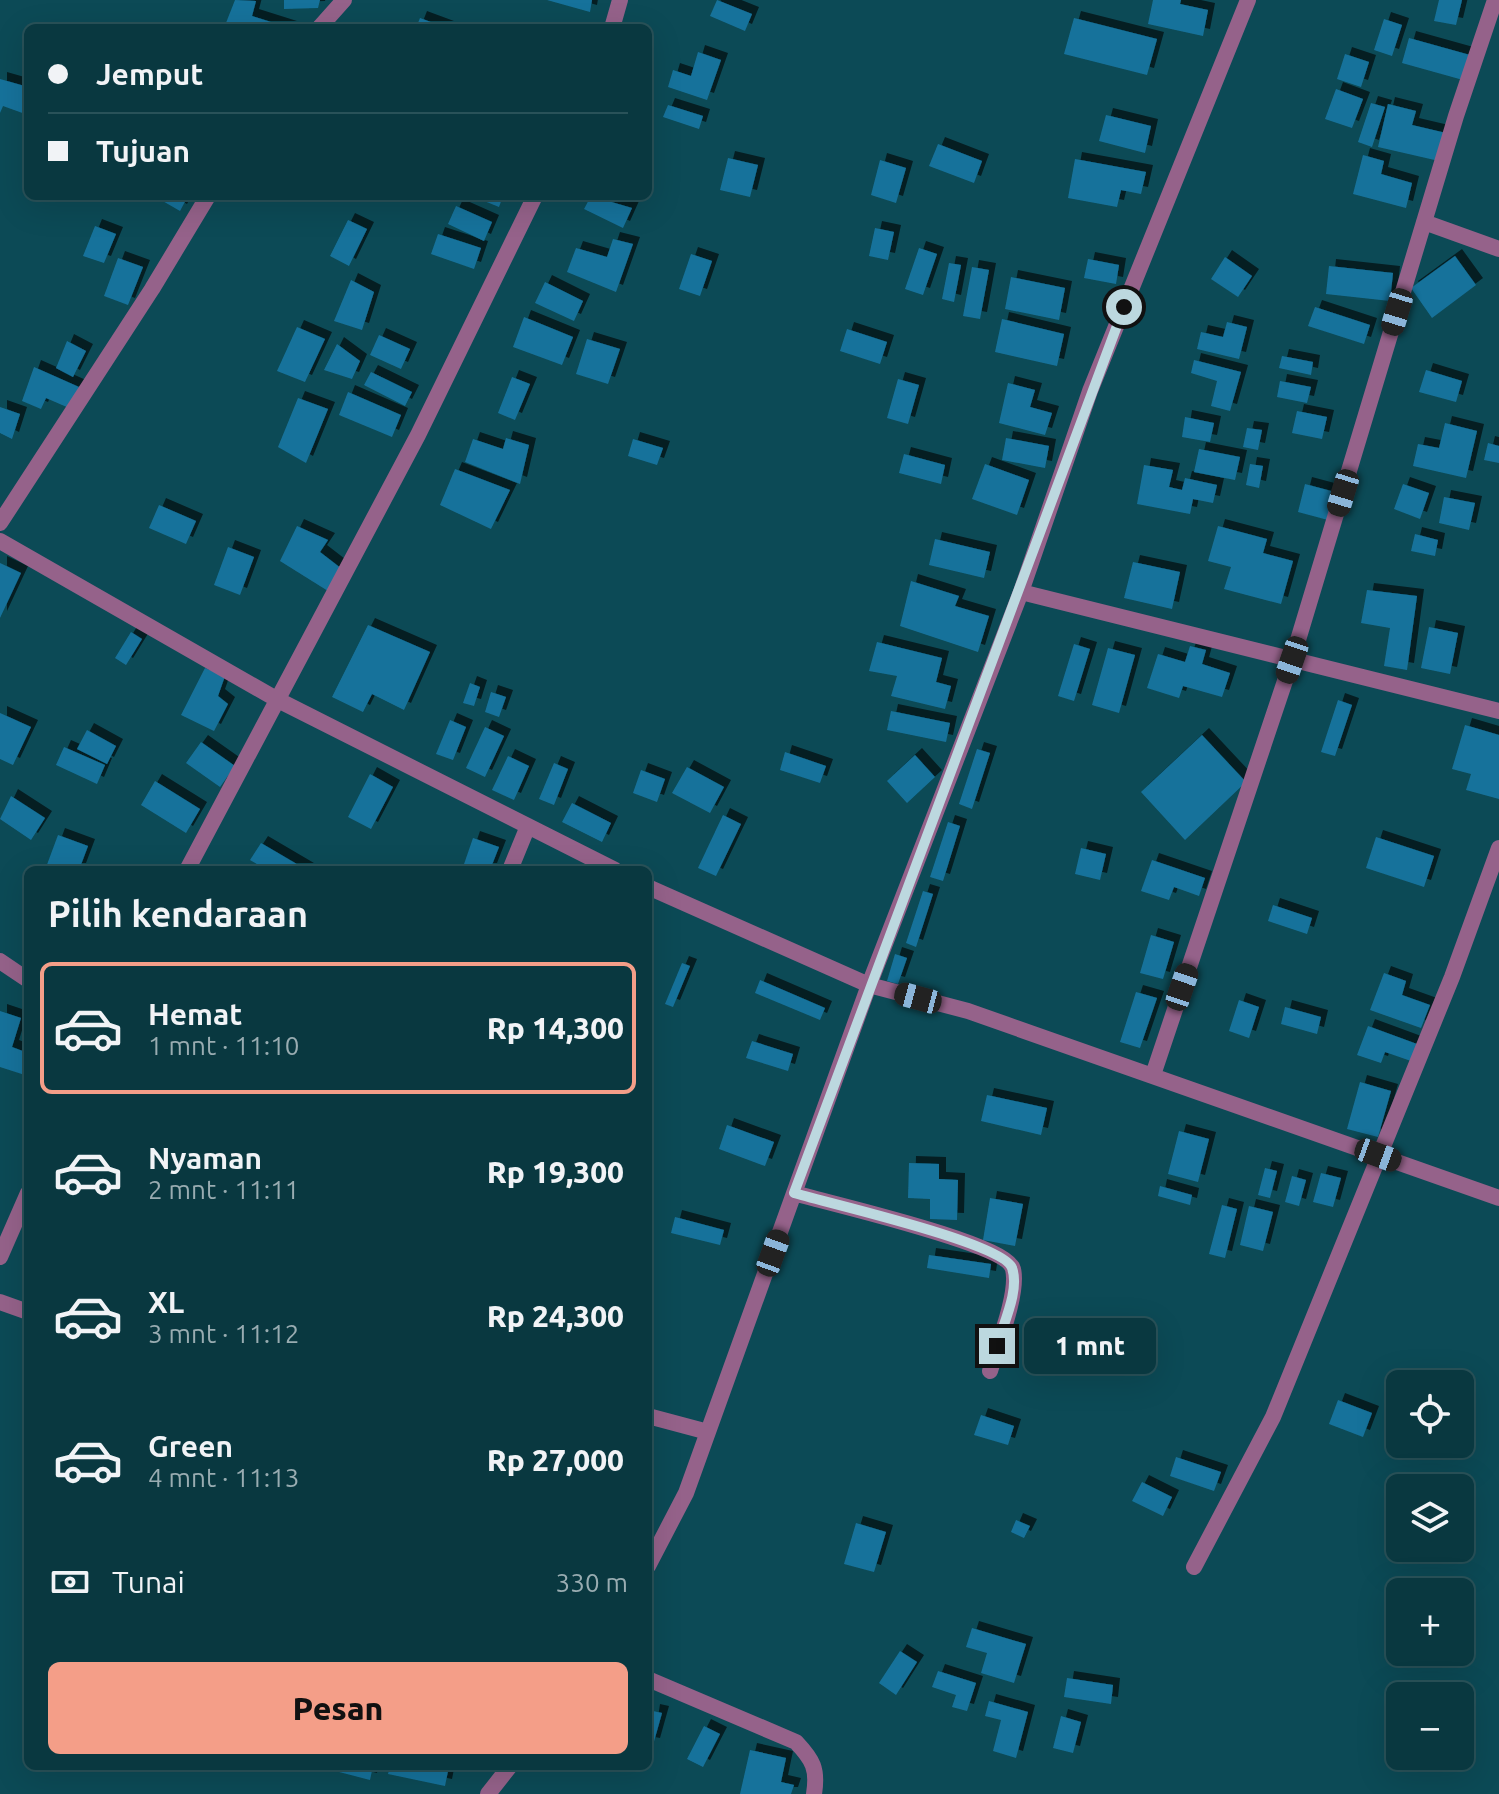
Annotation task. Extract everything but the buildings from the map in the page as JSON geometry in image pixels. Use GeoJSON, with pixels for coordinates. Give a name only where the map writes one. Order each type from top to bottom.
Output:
{"type":"FeatureCollection","features":[{"type":"Feature","properties":{"kind":"street"},"geometry":{"type":"LineString","coordinates":[[323,24],[344,0]]}},
{"type":"Feature","properties":{"kind":"street"},"geometry":{"type":"LineString","coordinates":[[613,24],[620,0]]}},
{"type":"Feature","properties":{"kind":"street"},"geometry":{"type":"LineString","coordinates":[[652,1558],[686,1493],[869,985],[1021,592],[1090,391],[1248,0]]}},
{"type":"Feature","properties":{"kind":"street"},"geometry":{"type":"LineString","coordinates":[[1153,1075],[1292,660],[1424,222],[1495,0]]}},
{"type":"Feature","properties":{"kind":"street"},"geometry":{"type":"LineString","coordinates":[[0,523],[152,289],[206,200]]}},
{"type":"Feature","properties":{"kind":"street"},"geometry":{"type":"LineString","coordinates":[[189,866],[418,435],[533,200]]}},
{"type":"Feature","properties":{"kind":"street"},"geometry":{"type":"LineString","coordinates":[[1424,222],[1499,249]]}},
{"type":"Feature","properties":{"kind":"street"},"geometry":{"type":"LineString","coordinates":[[0,541],[278,700],[607,866]]}},
{"type":"Feature","properties":{"kind":"street"},"geometry":{"type":"LineString","coordinates":[[1021,592],[1499,711]]}},
{"type":"Feature","properties":{"kind":"street"},"geometry":{"type":"LineString","coordinates":[[512,866],[528,826]]}},
{"type":"Feature","properties":{"kind":"street"},"geometry":{"type":"LineString","coordinates":[[1194,1567],[1273,1417],[1452,977],[1499,848]]}},
{"type":"Feature","properties":{"kind":"street"},"geometry":{"type":"LineString","coordinates":[[652,889],[869,985],[968,1011],[1499,1198]]}},
{"type":"Feature","properties":{"kind":"street"},"geometry":{"type":"LineString","coordinates":[[0,961],[24,977]]}},
{"type":"Feature","properties":{"kind":"street"},"geometry":{"type":"LineString","coordinates":[[794,1193],[949,1236],[990,1250],[1009,1262],[1014,1271],[1012,1295],[990,1371]]}},
{"type":"Feature","properties":{"kind":"street"},"geometry":{"type":"LineString","coordinates":[[0,1257],[24,1202]]}},
{"type":"Feature","properties":{"kind":"street"},"geometry":{"type":"LineString","coordinates":[[0,1302],[24,1311]]}},
{"type":"Feature","properties":{"kind":"street"},"geometry":{"type":"LineString","coordinates":[[652,1417],[708,1432]]}},
{"type":"Feature","properties":{"kind":"street"},"geometry":{"type":"LineString","coordinates":[[652,1681],[796,1742],[813,1760],[817,1774],[814,1794]]}},
{"type":"Feature","properties":{"kind":"street"},"geometry":{"type":"LineString","coordinates":[[488,1794],[507,1770]]}},
{"type":"Feature","properties":{"kind":"route"},"geometry":{"type":"LineString","coordinates":[[997,1346],[1012,1295],[1014,1271],[1009,1262],[990,1250],[949,1236],[794,1193],[869,985],[1021,592],[1090,391],[1124,307]]}}]}
